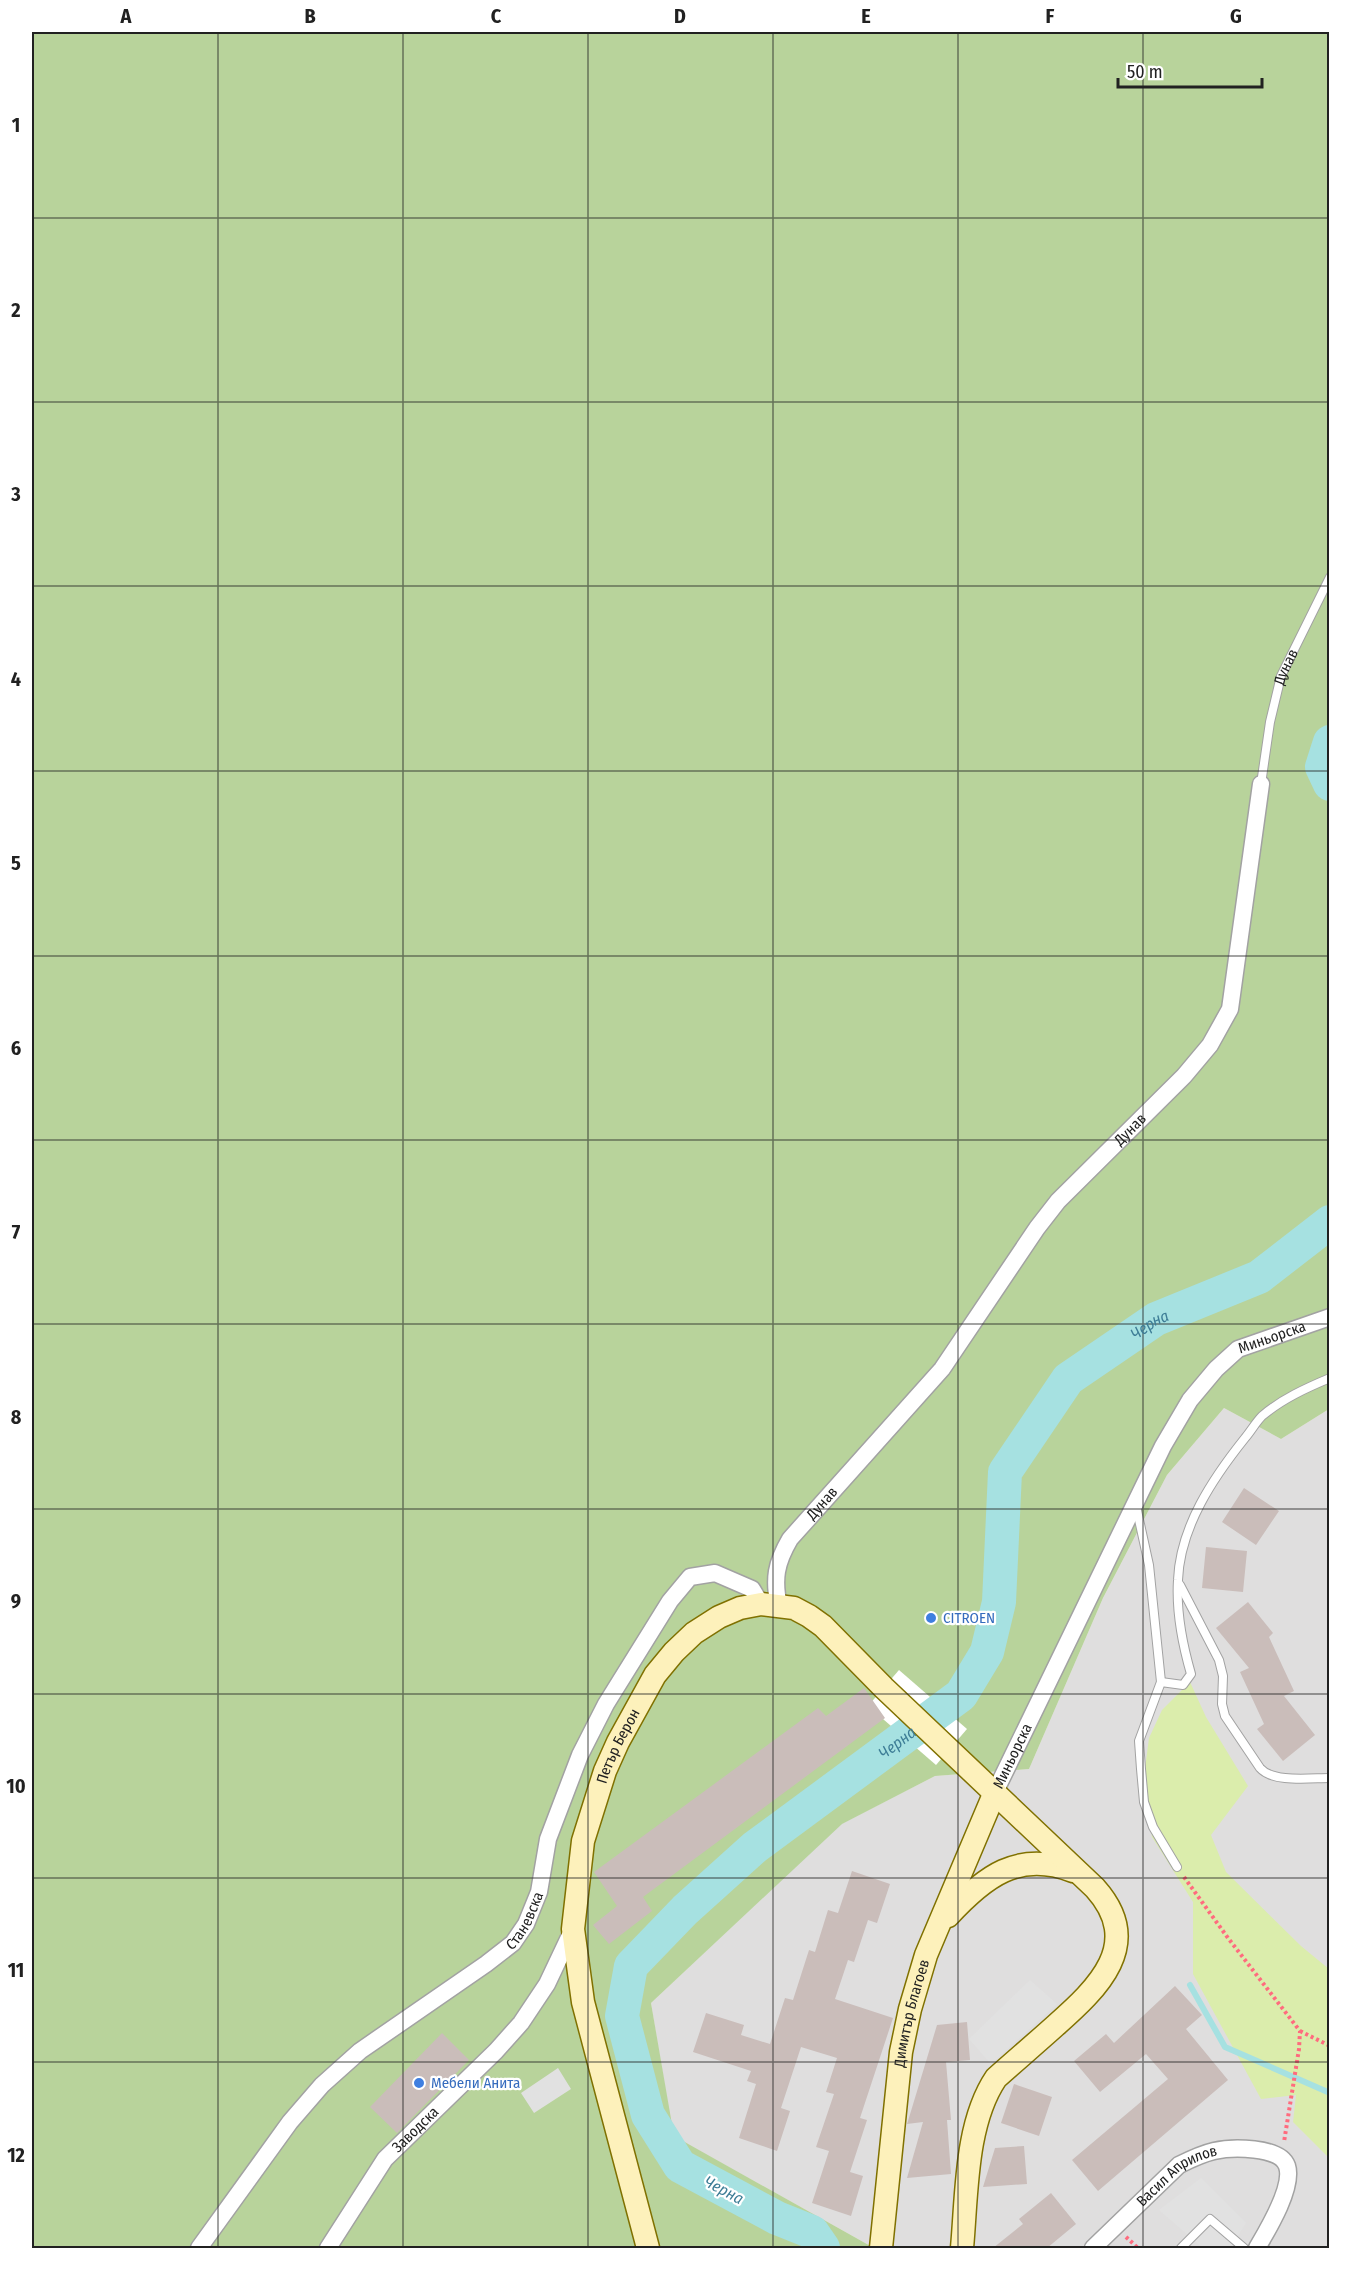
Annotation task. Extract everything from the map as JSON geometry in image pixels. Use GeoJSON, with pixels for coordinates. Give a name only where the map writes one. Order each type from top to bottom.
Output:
{"type":"FeatureCollection","features":[{"type":"Feature","properties":{"kind":"main road"},"geometry":{"type":"LineString","coordinates":[[770,1605],[794,1608],[823,1626],[884,1688],[995,1792]]}},
{"type":"Feature","properties":{"kind":"main road","name":"Петър Берон"},"geometry":{"type":"LineString","coordinates":[[648,2248],[583,2001],[573,1929],[583,1841],[605,1771],[635,1709],[655,1676],[674,1652],[694,1633],[718,1617],[740,1608],[770,1605]]}},
{"type":"Feature","properties":{"kind":"main road","name":"Миньорска"},"geometry":{"type":"LineString","coordinates":[[962,2248],[971,2153],[980,2108],[987,2092],[996,2078],[1094,1990],[1105,1975],[1113,1958],[1117,1927],[1111,1908],[1095,1888],[995,1792]]}},
{"type":"Feature","properties":{"kind":"main road","name":"Димитър Благоев"},"geometry":{"type":"LineString","coordinates":[[881,2248],[901,2052],[918,1978],[995,1792]]}},
{"type":"Feature","properties":{"kind":"main road"},"geometry":{"type":"LineString","coordinates":[[937,1928],[970,1892],[1001,1872],[1039,1862],[1055,1864],[1077,1872]]}},
{"type":"Feature","properties":{"kind":"street","name":"Дунав"},"geometry":{"type":"LineString","coordinates":[[770,1605],[781,1554],[790,1539],[942,1369],[1037,1228],[1058,1201],[1184,1076],[1210,1045],[1230,1009],[1261,784]]}},
{"type":"Feature","properties":{"kind":"street","name":"Миньорска"},"geometry":{"type":"LineString","coordinates":[[995,1792],[1163,1446],[1190,1400],[1216,1369],[1239,1349],[1329,1317]]}},
{"type":"Feature","properties":{"kind":"street","name":"Станевска"},"geometry":{"type":"LineString","coordinates":[[199,2248],[290,2122],[322,2085],[360,2051],[513,1943],[526,1924],[539,1892],[548,1839],[580,1755],[606,1704],[670,1601],[690,1576],[715,1573],[752,1589],[770,1605]]}},
{"type":"Feature","properties":{"kind":"street","name":"Заводска"},"geometry":{"type":"LineString","coordinates":[[328,2248],[385,2159],[496,2051],[521,2023],[547,1984],[573,1929]]}},
{"type":"Feature","properties":{"kind":"street","name":"Васил Априлов"},"geometry":{"type":"LineString","coordinates":[[1093,2248],[1179,2165],[1197,2156],[1215,2150],[1237,2149],[1260,2150],[1281,2157]]}},
{"type":"Feature","properties":{"kind":"street"},"geometry":{"type":"LineString","coordinates":[[1257,2248],[1271,2224],[1287,2181],[1287,2167],[1281,2157]]}},
{"type":"Feature","properties":{"kind":"lane","name":"Дунав"},"geometry":{"type":"LineString","coordinates":[[1261,784],[1270,722],[1281,676],[1329,577]]}},
{"type":"Feature","properties":{"kind":"lane"},"geometry":{"type":"LineString","coordinates":[[1161,1682],[1184,1685],[1191,1674],[1180,1634],[1178,1579],[1186,1539],[1201,1501],[1233,1452],[1262,1417],[1296,1392],[1329,1378]]}},
{"type":"Feature","properties":{"kind":"lane"},"geometry":{"type":"LineString","coordinates":[[1136,1503],[1149,1565],[1161,1682],[1139,1741],[1144,1802],[1152,1827],[1177,1867]]}},
{"type":"Feature","properties":{"kind":"lane"},"geometry":{"type":"LineString","coordinates":[[1178,1579],[1219,1660],[1223,1676],[1222,1704],[1225,1716],[1260,1768],[1266,1775],[1277,1777],[1329,1778]]}},
{"type":"Feature","properties":{"kind":"lane"},"geometry":{"type":"LineString","coordinates":[[1181,2248],[1210,2219],[1244,2248]]}},
{"type":"Feature","properties":{"kind":"path"},"geometry":{"type":"LineString","coordinates":[[1177,1867],[1228,1938],[1300,2031],[1329,2046]]}},
{"type":"Feature","properties":{"kind":"path"},"geometry":{"type":"LineString","coordinates":[[1281,2157],[1300,2031]]}},
{"type":"Feature","properties":{"kind":"path"},"geometry":{"type":"LineString","coordinates":[[1126,2238],[1138,2248]]}},
{"type":"Feature","properties":{"kind":"shaded area"},"geometry":{"type":"Polygon","coordinates":[[[1224,1408],[1281,1439],[1329,1409],[1329,2248],[874,2248],[673,2136],[651,2003],[841,1824],[935,1776],[1029,1769],[1103,1598],[1167,1475],[1224,1408]]]}},
{"type":"Feature","properties":{"kind":"shaded area"},"geometry":{"type":"Polygon","coordinates":[[[1030,1980],[1057,2004],[991,2064],[969,2039],[1030,1980]]]}},
{"type":"Feature","properties":{"kind":"shaded area"},"geometry":{"type":"Polygon","coordinates":[[[558,2068],[571,2089],[534,2113],[521,2093],[558,2068]]]}},
{"type":"Feature","properties":{"kind":"shaded area"},"geometry":{"type":"Polygon","coordinates":[[[1201,2178],[1246,2223],[1230,2248],[1203,2248],[1159,2210],[1201,2178]]]}},
{"type":"Feature","properties":{"kind":"green space"},"geometry":{"type":"Polygon","coordinates":[[[32,32],[1329,32],[1329,1409],[1281,1439],[1224,1408],[1167,1475],[1103,1598],[1029,1769],[935,1776],[842,1824],[651,2003],[674,2136],[874,2248],[32,2248],[32,32]]]}},
{"type":"Feature","properties":{"kind":"green space"},"geometry":{"type":"Polygon","coordinates":[[[1190,1682],[1206,1717],[1248,1786],[1211,1835],[1226,1872],[1301,1946],[1329,1969],[1329,2158],[1293,2122],[1296,2095],[1261,2099],[1193,1974],[1193,1902],[1152,1837],[1144,1776],[1149,1738],[1162,1710],[1190,1682]]]}},
{"type":"Feature","properties":{"kind":"pier"},"geometry":{"type":"Polygon","coordinates":[[[899,1670],[967,1729],[936,1765],[868,1706],[899,1670]]]}},
{"type":"Feature","properties":{"kind":"building"},"geometry":{"type":"Polygon","coordinates":[[[1244,1488],[1279,1511],[1256,1545],[1222,1522],[1244,1488]]]}},
{"type":"Feature","properties":{"kind":"building"},"geometry":{"type":"Polygon","coordinates":[[[1206,1547],[1247,1551],[1243,1592],[1202,1588],[1206,1547]]]}},
{"type":"Feature","properties":{"kind":"building"},"geometry":{"type":"Polygon","coordinates":[[[1248,1602],[1273,1633],[1269,1637],[1294,1691],[1284,1696],[1315,1735],[1283,1761],[1257,1729],[1264,1724],[1240,1672],[1249,1668],[1216,1628],[1248,1602]]]}},
{"type":"Feature","properties":{"kind":"building"},"geometry":{"type":"Polygon","coordinates":[[[864,1688],[885,1718],[643,1897],[652,1911],[609,1944],[593,1925],[617,1906],[594,1872],[818,1708],[826,1716],[864,1688]]]}},
{"type":"Feature","properties":{"kind":"building"},"geometry":{"type":"Polygon","coordinates":[[[852,1871],[890,1884],[877,1923],[868,1920],[854,1962],[848,1960],[835,1999],[893,2018],[860,2118],[867,2120],[850,2172],[863,2176],[851,2216],[812,2203],[829,2151],[816,2147],[834,2094],[826,2092],[837,2058],[801,2047],[781,2108],[790,2111],[777,2151],[739,2138],[756,2084],[747,2081],[751,2071],[693,2052],[706,2013],[744,2025],[741,2035],[770,2044],[785,1998],[793,2000],[809,1950],[815,1952],[828,1910],[838,1913],[852,1871]]]}},
{"type":"Feature","properties":{"kind":"building"},"geometry":{"type":"Polygon","coordinates":[[[1175,1986],[1202,2015],[1186,2029],[1228,2080],[1098,2191],[1072,2160],[1168,2079],[1146,2054],[1100,2092],[1074,2061],[1106,2034],[1114,2043],[1175,1986]]]}},
{"type":"Feature","properties":{"kind":"building"},"geometry":{"type":"Polygon","coordinates":[[[967,2022],[970,2060],[946,2062],[951,2120],[947,2120],[951,2174],[907,2178],[923,2122],[907,2124],[937,2025],[967,2022]]]}},
{"type":"Feature","properties":{"kind":"building","name":"Мебели Анита"},"geometry":{"type":"Polygon","coordinates":[[[442,2033],[469,2060],[397,2133],[370,2107],[442,2033]]]}},
{"type":"Feature","properties":{"kind":"building"},"geometry":{"type":"Polygon","coordinates":[[[1014,2084],[1052,2097],[1039,2136],[1001,2123],[1014,2084]]]}},
{"type":"Feature","properties":{"kind":"building"},"geometry":{"type":"Polygon","coordinates":[[[1024,2146],[1027,2184],[983,2187],[995,2148],[1024,2146]]]}},
{"type":"Feature","properties":{"kind":"building"},"geometry":{"type":"Polygon","coordinates":[[[1051,2193],[1076,2224],[1047,2248],[993,2248],[1023,2224],[1019,2219],[1051,2193]]]}},
{"type":"Feature","properties":{"kind":"waterway","name":"Черна"},"geometry":{"type":"LineString","coordinates":[[1330,742],[1322,767],[1330,784]]}},
{"type":"Feature","properties":{"kind":"waterway","name":"Черна"},"geometry":{"type":"LineString","coordinates":[[823,2248],[812,2232],[777,2218],[680,2166],[648,2115],[622,2016],[631,1966],[685,1910],[755,1847],[961,1695],[987,1652],[999,1602],[1005,1472],[1068,1379],[1156,1319],[1259,1277],[1330,1222]]}},
{"type":"Feature","properties":{"kind":"waterway"},"geometry":{"type":"LineString","coordinates":[[1190,1985],[1225,2047],[1330,2093]]}},
{"type":"Feature","properties":{"kind":"place","name":"CITROEN"},"geometry":{"type":"Point","coordinates":[931,1618]}},
{"type":"Feature","properties":{"kind":"place","name":"Мебели Анита"},"geometry":{"type":"Point","coordinates":[419,2083]}}]}
